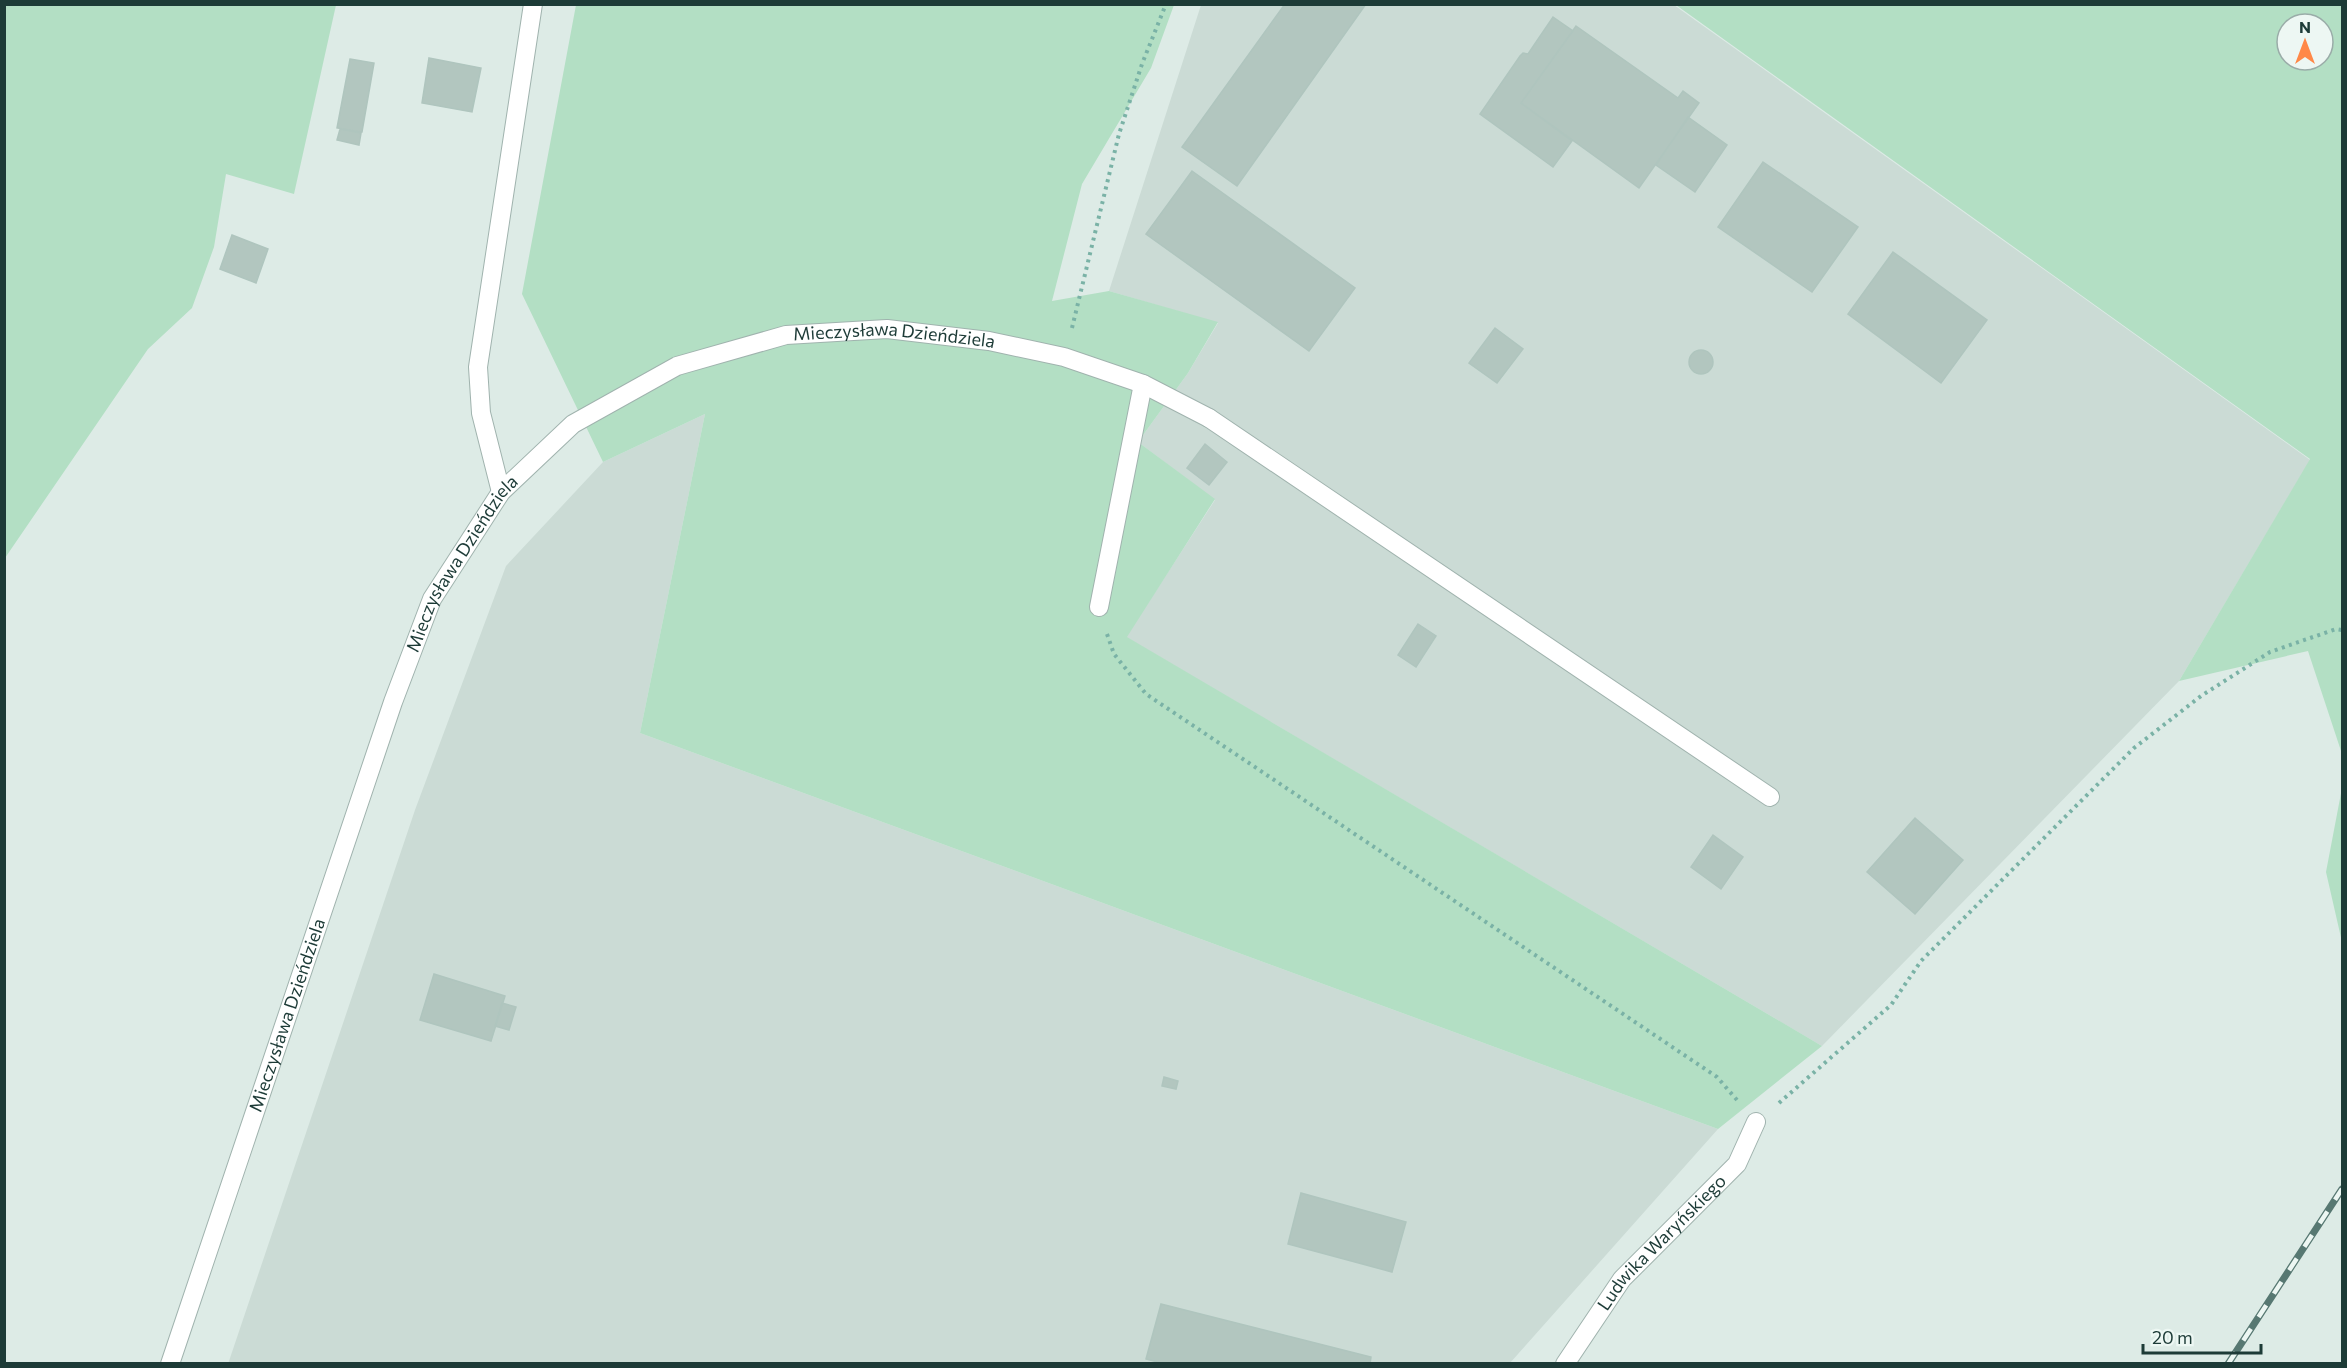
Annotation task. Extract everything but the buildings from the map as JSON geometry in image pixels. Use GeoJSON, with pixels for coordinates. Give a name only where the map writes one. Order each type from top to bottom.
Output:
{"type":"FeatureCollection","features":[{"type":"Feature","properties":{"kind":"street"},"geometry":{"type":"LineString","coordinates":[[501,492],[481,413],[478,367],[533,4]]}},
{"type":"Feature","properties":{"kind":"street","name":"Mieczysława Dzieńdziela"},"geometry":{"type":"LineString","coordinates":[[170,1364],[389,713],[432,599],[501,492],[573,424],[677,366],[786,335],[887,329],[989,341],[1064,357],[1143,384],[1209,418],[1770,797]]}},
{"type":"Feature","properties":{"kind":"street"},"geometry":{"type":"LineString","coordinates":[[1099,607],[1143,384]]}},
{"type":"Feature","properties":{"kind":"street","name":"Ludwika Waryńskiego"},"geometry":{"type":"LineString","coordinates":[[1565,1364],[1622,1279],[1737,1164],[1756,1122]]}},
{"type":"Feature","properties":{"kind":"path"},"geometry":{"type":"LineString","coordinates":[[1064,357],[1119,134],[1142,64],[1166,4]]}},
{"type":"Feature","properties":{"kind":"path"},"geometry":{"type":"LineString","coordinates":[[1099,607],[1114,654],[1146,694],[1717,1077],[1756,1122],[1891,1005],[1921,962],[2134,748],[2201,696],[2271,652],[2336,629],[2343,630]]}},
{"type":"Feature","properties":{"kind":"shaded area"},"geometry":{"type":"Polygon","coordinates":[[[1201,5],[1674,5],[2310,460],[2179,681],[1822,1046],[1126,637],[1215,500],[1138,442],[1188,373],[1218,323],[1109,291],[1201,5]]]}},
{"type":"Feature","properties":{"kind":"shaded area"},"geometry":{"type":"Polygon","coordinates":[[[705,414],[640,733],[1718,1129],[1510,1363],[228,1364],[415,810],[506,566],[603,462],[705,414]]]}},
{"type":"Feature","properties":{"kind":"green space"},"geometry":{"type":"Polygon","coordinates":[[[5,4],[336,5],[294,194],[226,174],[214,247],[192,308],[148,349],[5,558],[5,4]]]}},
{"type":"Feature","properties":{"kind":"green space"},"geometry":{"type":"Polygon","coordinates":[[[576,5],[1174,5],[1151,68],[1082,184],[1052,301],[1109,291],[1218,322],[1188,373],[1138,442],[1215,499],[1127,637],[1822,1046],[1718,1129],[640,733],[705,414],[603,462],[522,294],[576,5]]]}},
{"type":"Feature","properties":{"kind":"green space"},"geometry":{"type":"Polygon","coordinates":[[[1676,5],[2342,5],[2342,754],[2308,651],[2179,681],[2310,459],[1676,5]]]}},
{"type":"Feature","properties":{"kind":"green space"},"geometry":{"type":"Polygon","coordinates":[[[2342,788],[2342,942],[2326,872],[2342,788]]]}},
{"type":"Feature","properties":{"kind":"railway"},"geometry":{"type":"LineString","coordinates":[[2228,1364],[2342,1189]]}}]}
